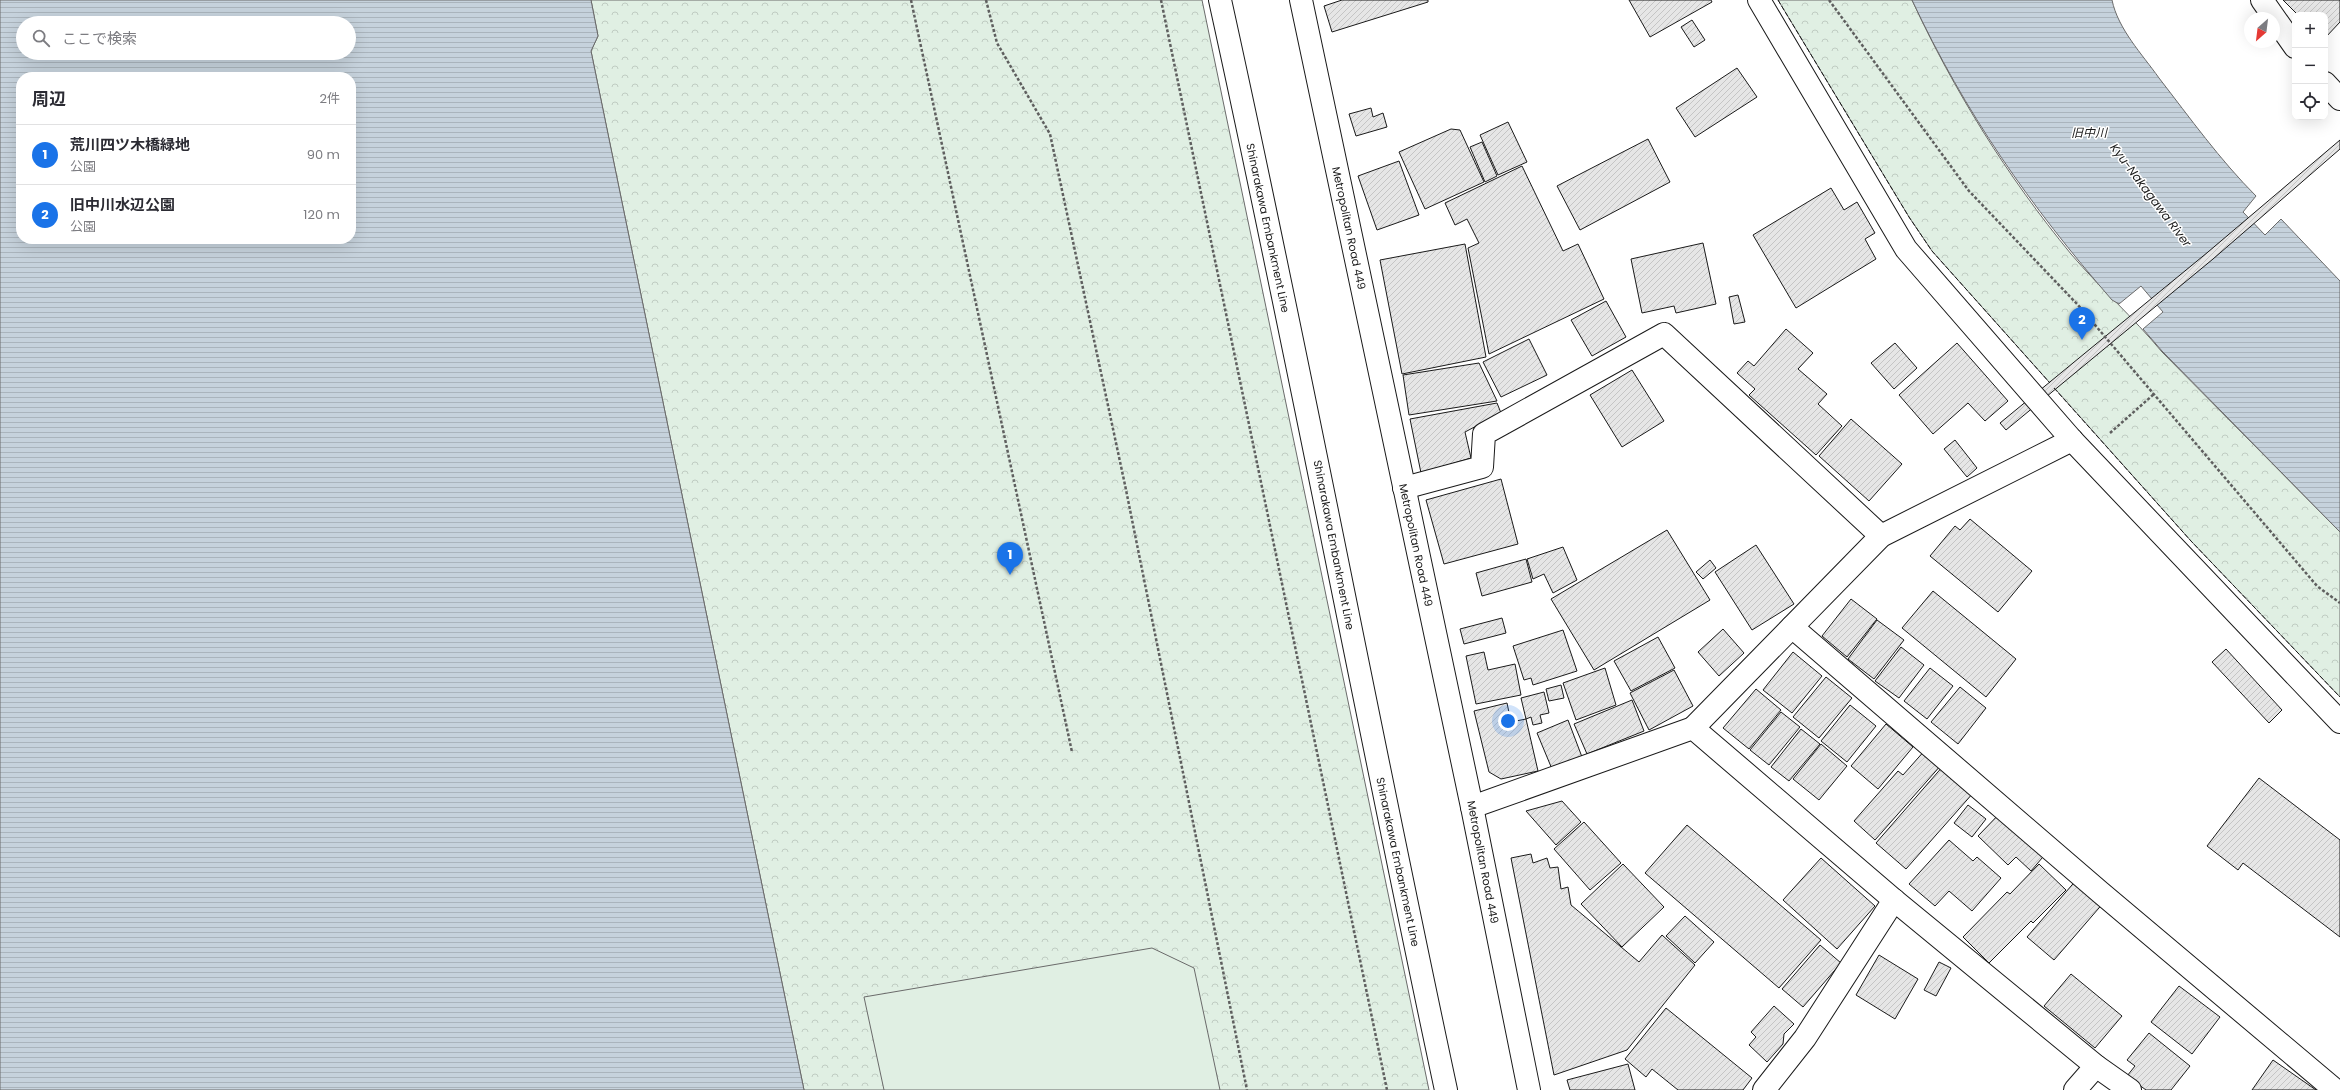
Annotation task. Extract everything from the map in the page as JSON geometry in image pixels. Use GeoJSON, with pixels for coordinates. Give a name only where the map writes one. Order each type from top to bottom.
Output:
{"type":"FeatureCollection","features":[{"type":"Feature","properties":{"kind":"street","name":"Metropolitan Road 449"},"geometry":{"type":"LineString","coordinates":[[1301,0],[1472,807],[1529,1090]]}},
{"type":"Feature","properties":{"kind":"street"},"geometry":{"type":"LineString","coordinates":[[1759,0],[1906,249],[2072,440],[2340,722]]}},
{"type":"Feature","properties":{"kind":"street"},"geometry":{"type":"LineString","coordinates":[[2262,0],[2292,43]]}},
{"type":"Feature","properties":{"kind":"street","name":"Shinarakawa Embankment Line"},"geometry":{"type":"LineString","coordinates":[[1223,3],[1319,468],[1398,867],[1446,1090]]}},
{"type":"Feature","properties":{"kind":"street"},"geometry":{"type":"LineString","coordinates":[[2326,84],[2340,99]]}},
{"type":"Feature","properties":{"kind":"street"},"geometry":{"type":"LineString","coordinates":[[1404,488],[1482,467],[1484,434],[1664,334],[1881,536]]}},
{"type":"Feature","properties":{"kind":"street"},"geometry":{"type":"LineString","coordinates":[[1472,807],[1693,728],[1881,536],[2072,440]]}},
{"type":"Feature","properties":{"kind":"street"},"geometry":{"type":"LineString","coordinates":[[1792,627],[2100,892],[2335,1090]]}},
{"type":"Feature","properties":{"kind":"street"},"geometry":{"type":"LineString","coordinates":[[1693,728],[1894,900],[2096,1066],[2130,1090]]}},
{"type":"Feature","properties":{"kind":"street"},"geometry":{"type":"LineString","coordinates":[[1764,1090],[1805,1038],[1894,900]]}},
{"type":"Feature","properties":{"kind":"street"},"geometry":{"type":"LineString","coordinates":[[2075,1090],[2096,1066]]}},
{"type":"Feature","properties":{"kind":"path"},"geometry":{"type":"LineString","coordinates":[[911,0],[1072,752]]}},
{"type":"Feature","properties":{"kind":"path"},"geometry":{"type":"LineString","coordinates":[[986,0],[997,43],[1050,134],[1125,485],[1247,1090]]}},
{"type":"Feature","properties":{"kind":"path"},"geometry":{"type":"LineString","coordinates":[[1161,0],[1387,1090]]}},
{"type":"Feature","properties":{"kind":"path"},"geometry":{"type":"LineString","coordinates":[[1829,0],[1969,191],[2078,305],[2317,586],[2340,603]]}},
{"type":"Feature","properties":{"kind":"path"},"geometry":{"type":"LineString","coordinates":[[2110,433],[2154,394]]}},
{"type":"Feature","properties":{"kind":"green space"},"geometry":{"type":"Polygon","coordinates":[[[591,0],[1202,0],[1429,1090],[804,1090],[591,51],[598,36],[591,0]]]}},
{"type":"Feature","properties":{"kind":"green space"},"geometry":{"type":"Polygon","coordinates":[[[1778,0],[1912,0],[1928,34],[1983,132],[2025,194],[2071,254],[2162,352],[2340,532],[2340,697],[2191,541],[1932,251],[1909,217],[1778,0]]]}},
{"type":"Feature","properties":{"kind":"green space"},"geometry":{"type":"Polygon","coordinates":[[[1152,948],[1194,968],[1220,1090],[884,1090],[864,997],[1152,948]]]}},
{"type":"Feature","properties":{"kind":"water"},"geometry":{"type":"Polygon","coordinates":[[[0,0],[591,0],[598,36],[591,51],[804,1090],[0,1090],[0,0]]]}},
{"type":"Feature","properties":{"kind":"water","name":"旧中川"},"geometry":{"type":"Polygon","coordinates":[[[1912,0],[2112,0],[2119,21],[2138,50],[2218,153],[2256,196],[2243,212],[2265,235],[2281,219],[2340,281],[2340,532],[2162,351],[2143,329],[2163,312],[2141,286],[2119,304],[2112,300],[2082,265],[2027,194],[1977,120],[1932,41],[1912,0]]]}},
{"type":"Feature","properties":{"kind":"building"},"geometry":{"type":"Polygon","coordinates":[[[1342,0],[1428,0],[1428,2],[1332,32],[1324,6],[1342,0]]]}},
{"type":"Feature","properties":{"kind":"building"},"geometry":{"type":"Polygon","coordinates":[[[1629,0],[1711,0],[1712,2],[1650,37],[1629,0]]]}},
{"type":"Feature","properties":{"kind":"building"},"geometry":{"type":"Polygon","coordinates":[[[2283,0],[2340,0],[2340,22],[2328,35],[2328,12],[2295,12],[2283,0]]]}},
{"type":"Feature","properties":{"kind":"building"},"geometry":{"type":"Polygon","coordinates":[[[1692,20],[1705,40],[1694,47],[1681,27],[1692,20]]]}},
{"type":"Feature","properties":{"kind":"building"},"geometry":{"type":"Polygon","coordinates":[[[1737,68],[1757,97],[1695,137],[1676,108],[1737,68]]]}},
{"type":"Feature","properties":{"kind":"building"},"geometry":{"type":"Polygon","coordinates":[[[1371,108],[1373,117],[1383,113],[1387,127],[1356,136],[1349,114],[1371,108]]]}},
{"type":"Feature","properties":{"kind":"building"},"geometry":{"type":"Polygon","coordinates":[[[1508,122],[1527,162],[1498,175],[1480,135],[1508,122]]]}},
{"type":"Feature","properties":{"kind":"building"},"geometry":{"type":"Polygon","coordinates":[[[1451,129],[1460,130],[1484,182],[1425,209],[1399,152],[1451,129]]]}},
{"type":"Feature","properties":{"kind":"building"},"geometry":{"type":"Polygon","coordinates":[[[1648,139],[1670,182],[1580,230],[1557,186],[1648,139]]]}},
{"type":"Feature","properties":{"kind":"building"},"geometry":{"type":"Polygon","coordinates":[[[2340,140],[2340,149],[2213,259],[2006,430],[2000,423],[2208,252],[2340,140]]]}},
{"type":"Feature","properties":{"kind":"building"},"geometry":{"type":"Polygon","coordinates":[[[1482,142],[1497,176],[1485,182],[1470,147],[1482,142]]]}},
{"type":"Feature","properties":{"kind":"building"},"geometry":{"type":"Polygon","coordinates":[[[1399,161],[1419,215],[1377,230],[1358,176],[1399,161]]]}},
{"type":"Feature","properties":{"kind":"building"},"geometry":{"type":"Polygon","coordinates":[[[1522,166],[1563,251],[1578,244],[1604,299],[1489,354],[1468,248],[1479,243],[1467,219],[1455,225],[1445,203],[1522,166]]]}},
{"type":"Feature","properties":{"kind":"building"},"geometry":{"type":"Polygon","coordinates":[[[1831,188],[1844,210],[1857,202],[1875,233],[1865,239],[1876,259],[1796,308],[1753,235],[1831,188]]]}},
{"type":"Feature","properties":{"kind":"building"},"geometry":{"type":"Polygon","coordinates":[[[1703,243],[1716,304],[1676,313],[1674,306],[1642,313],[1631,259],[1703,243]]]}},
{"type":"Feature","properties":{"kind":"building"},"geometry":{"type":"Polygon","coordinates":[[[1465,244],[1486,357],[1402,374],[1380,260],[1465,244]]]}},
{"type":"Feature","properties":{"kind":"building"},"geometry":{"type":"Polygon","coordinates":[[[1738,295],[1745,322],[1734,324],[1729,297],[1738,295]]]}},
{"type":"Feature","properties":{"kind":"building"},"geometry":{"type":"Polygon","coordinates":[[[1606,301],[1626,337],[1592,356],[1571,320],[1606,301]]]}},
{"type":"Feature","properties":{"kind":"building"},"geometry":{"type":"Polygon","coordinates":[[[1786,329],[1813,353],[1798,369],[1827,394],[1818,404],[1842,426],[1816,455],[1749,395],[1755,389],[1737,373],[1748,361],[1754,366],[1786,329]]]}},
{"type":"Feature","properties":{"kind":"building"},"geometry":{"type":"Polygon","coordinates":[[[1529,339],[1547,375],[1501,397],[1483,362],[1529,339]]]}},
{"type":"Feature","properties":{"kind":"building"},"geometry":{"type":"Polygon","coordinates":[[[1895,343],[1917,368],[1894,389],[1871,363],[1895,343]]]}},
{"type":"Feature","properties":{"kind":"building"},"geometry":{"type":"Polygon","coordinates":[[[1957,343],[2008,401],[1985,421],[1968,403],[1933,434],[1899,395],[1957,343]]]}},
{"type":"Feature","properties":{"kind":"building"},"geometry":{"type":"Polygon","coordinates":[[[1479,363],[1497,401],[1409,415],[1403,375],[1479,363]]]}},
{"type":"Feature","properties":{"kind":"building"},"geometry":{"type":"Polygon","coordinates":[[[1632,370],[1664,421],[1622,447],[1590,395],[1632,370]]]}},
{"type":"Feature","properties":{"kind":"building"},"geometry":{"type":"Polygon","coordinates":[[[1497,403],[1501,413],[1465,432],[1471,458],[1421,473],[1410,419],[1497,403]]]}},
{"type":"Feature","properties":{"kind":"building"},"geometry":{"type":"Polygon","coordinates":[[[1851,419],[1902,464],[1869,501],[1819,456],[1851,419]]]}},
{"type":"Feature","properties":{"kind":"building"},"geometry":{"type":"Polygon","coordinates":[[[1955,440],[1977,468],[1967,477],[1944,449],[1955,440]]]}},
{"type":"Feature","properties":{"kind":"building"},"geometry":{"type":"Polygon","coordinates":[[[1501,479],[1518,544],[1444,564],[1426,500],[1501,479]]]}},
{"type":"Feature","properties":{"kind":"building"},"geometry":{"type":"Polygon","coordinates":[[[1970,519],[2032,571],[1998,612],[1930,556],[1955,526],[1960,530],[1970,519]]]}},
{"type":"Feature","properties":{"kind":"building"},"geometry":{"type":"Polygon","coordinates":[[[1667,530],[1710,600],[1594,670],[1551,599],[1667,530]]]}},
{"type":"Feature","properties":{"kind":"building"},"geometry":{"type":"Polygon","coordinates":[[[1756,545],[1794,604],[1752,630],[1715,572],[1756,545]]]}},
{"type":"Feature","properties":{"kind":"building"},"geometry":{"type":"Polygon","coordinates":[[[1563,547],[1577,580],[1553,593],[1544,574],[1533,579],[1527,559],[1563,547]]]}},
{"type":"Feature","properties":{"kind":"building"},"geometry":{"type":"Polygon","coordinates":[[[1526,559],[1532,582],[1482,596],[1476,573],[1526,559]]]}},
{"type":"Feature","properties":{"kind":"building"},"geometry":{"type":"Polygon","coordinates":[[[1710,560],[1716,568],[1703,579],[1696,572],[1710,560]]]}},
{"type":"Feature","properties":{"kind":"building"},"geometry":{"type":"Polygon","coordinates":[[[1933,591],[2016,659],[1986,697],[1902,628],[1933,591]]]}},
{"type":"Feature","properties":{"kind":"building"},"geometry":{"type":"Polygon","coordinates":[[[1851,599],[1877,619],[1847,657],[1822,636],[1851,599]]]}},
{"type":"Feature","properties":{"kind":"building"},"geometry":{"type":"Polygon","coordinates":[[[1502,618],[1506,633],[1464,644],[1460,629],[1502,618]]]}},
{"type":"Feature","properties":{"kind":"building"},"geometry":{"type":"Polygon","coordinates":[[[1877,620],[1904,640],[1874,679],[1848,659],[1877,620]]]}},
{"type":"Feature","properties":{"kind":"building"},"geometry":{"type":"Polygon","coordinates":[[[1723,629],[1744,653],[1719,676],[1698,652],[1723,629]]]}},
{"type":"Feature","properties":{"kind":"building"},"geometry":{"type":"Polygon","coordinates":[[[1563,630],[1577,671],[1533,685],[1531,678],[1524,680],[1513,646],[1563,630]]]}},
{"type":"Feature","properties":{"kind":"building"},"geometry":{"type":"Polygon","coordinates":[[[1658,637],[1675,668],[1631,691],[1614,661],[1658,637]]]}},
{"type":"Feature","properties":{"kind":"building"},"geometry":{"type":"Polygon","coordinates":[[[1901,647],[1924,665],[1899,698],[1875,681],[1901,647]]]}},
{"type":"Feature","properties":{"kind":"building"},"geometry":{"type":"Polygon","coordinates":[[[2226,649],[2282,710],[2269,723],[2212,662],[2226,649]]]}},
{"type":"Feature","properties":{"kind":"building"},"geometry":{"type":"Polygon","coordinates":[[[1484,652],[1488,670],[1515,664],[1521,695],[1476,704],[1466,656],[1484,652]]]}},
{"type":"Feature","properties":{"kind":"building"},"geometry":{"type":"Polygon","coordinates":[[[1793,652],[1822,676],[1792,713],[1763,690],[1793,652]]]}},
{"type":"Feature","properties":{"kind":"building"},"geometry":{"type":"Polygon","coordinates":[[[1605,668],[1616,705],[1576,720],[1563,683],[1605,668]]]}},
{"type":"Feature","properties":{"kind":"building"},"geometry":{"type":"Polygon","coordinates":[[[1930,668],[1953,686],[1927,719],[1904,701],[1930,668]]]}},
{"type":"Feature","properties":{"kind":"building"},"geometry":{"type":"Polygon","coordinates":[[[1674,670],[1693,706],[1649,730],[1630,693],[1674,670]]]}},
{"type":"Feature","properties":{"kind":"building"},"geometry":{"type":"Polygon","coordinates":[[[1826,677],[1852,698],[1819,738],[1793,717],[1826,677]]]}},
{"type":"Feature","properties":{"kind":"building"},"geometry":{"type":"Polygon","coordinates":[[[1561,685],[1564,698],[1549,701],[1546,689],[1561,685]]]}},
{"type":"Feature","properties":{"kind":"building"},"geometry":{"type":"Polygon","coordinates":[[[1960,687],[1986,708],[1958,744],[1931,722],[1960,687]]]}},
{"type":"Feature","properties":{"kind":"building"},"geometry":{"type":"Polygon","coordinates":[[[1756,689],[1781,710],[1749,749],[1723,728],[1756,689]]]}},
{"type":"Feature","properties":{"kind":"building"},"geometry":{"type":"Polygon","coordinates":[[[1544,692],[1549,713],[1540,715],[1542,723],[1533,725],[1531,717],[1526,719],[1521,698],[1544,692]]]}},
{"type":"Feature","properties":{"kind":"building"},"geometry":{"type":"Polygon","coordinates":[[[1632,700],[1644,731],[1587,754],[1574,724],[1632,700]]]}},
{"type":"Feature","properties":{"kind":"building"},"geometry":{"type":"Polygon","coordinates":[[[1507,703],[1511,722],[1526,719],[1538,771],[1501,779],[1489,772],[1474,711],[1507,703]]]}},
{"type":"Feature","properties":{"kind":"building"},"geometry":{"type":"Polygon","coordinates":[[[1850,705],[1876,726],[1847,762],[1821,741],[1850,705]]]}},
{"type":"Feature","properties":{"kind":"building"},"geometry":{"type":"Polygon","coordinates":[[[1781,712],[1800,727],[1769,765],[1750,750],[1781,712]]]}},
{"type":"Feature","properties":{"kind":"building"},"geometry":{"type":"Polygon","coordinates":[[[1568,720],[1582,757],[1552,769],[1537,733],[1568,720]]]}},
{"type":"Feature","properties":{"kind":"building"},"geometry":{"type":"Polygon","coordinates":[[[1886,724],[1913,747],[1878,789],[1851,766],[1886,724]]]}},
{"type":"Feature","properties":{"kind":"building"},"geometry":{"type":"Polygon","coordinates":[[[1801,729],[1820,744],[1789,781],[1771,767],[1801,729]]]}},
{"type":"Feature","properties":{"kind":"building"},"geometry":{"type":"Polygon","coordinates":[[[1821,744],[1847,766],[1819,800],[1793,779],[1821,744]]]}},
{"type":"Feature","properties":{"kind":"building"},"geometry":{"type":"Polygon","coordinates":[[[1926,749],[1942,764],[1875,840],[1854,821],[1898,771],[1903,775],[1926,749]]]}},
{"type":"Feature","properties":{"kind":"building"},"geometry":{"type":"Polygon","coordinates":[[[1944,765],[1974,792],[1906,869],[1876,843],[1944,765]]]}},
{"type":"Feature","properties":{"kind":"building"},"geometry":{"type":"Polygon","coordinates":[[[2259,778],[2340,840],[2340,937],[2243,863],[2238,870],[2207,846],[2259,778]]]}},
{"type":"Feature","properties":{"kind":"building"},"geometry":{"type":"Polygon","coordinates":[[[1562,801],[1581,822],[1556,845],[1526,811],[1562,801]]]}},
{"type":"Feature","properties":{"kind":"building"},"geometry":{"type":"Polygon","coordinates":[[[1968,805],[1986,819],[1972,837],[1954,823],[1968,805]]]}},
{"type":"Feature","properties":{"kind":"building"},"geometry":{"type":"Polygon","coordinates":[[[2003,810],[2048,851],[2031,871],[2016,857],[2008,865],[1978,836],[2003,810]]]}},
{"type":"Feature","properties":{"kind":"building"},"geometry":{"type":"Polygon","coordinates":[[[1584,822],[1621,863],[1590,890],[1554,849],[1584,822]]]}},
{"type":"Feature","properties":{"kind":"building"},"geometry":{"type":"Polygon","coordinates":[[[1687,825],[1821,940],[1779,988],[1645,873],[1687,825]]]}},
{"type":"Feature","properties":{"kind":"building"},"geometry":{"type":"Polygon","coordinates":[[[1949,840],[1973,861],[1977,857],[2001,878],[1972,911],[1949,891],[1935,906],[1909,884],[1949,840]]]}},
{"type":"Feature","properties":{"kind":"building"},"geometry":{"type":"Polygon","coordinates":[[[1531,854],[1533,863],[1547,858],[1550,868],[1558,867],[1561,889],[1568,887],[1571,905],[1639,962],[1662,935],[1695,965],[1627,1050],[1554,1075],[1511,858],[1531,854]]]}},
{"type":"Feature","properties":{"kind":"building"},"geometry":{"type":"Polygon","coordinates":[[[1821,858],[1875,906],[1837,949],[1783,900],[1821,858]]]}},
{"type":"Feature","properties":{"kind":"building"},"geometry":{"type":"Polygon","coordinates":[[[1623,864],[1664,907],[1622,947],[1581,904],[1623,864]]]}},
{"type":"Feature","properties":{"kind":"building"},"geometry":{"type":"Polygon","coordinates":[[[2039,864],[2066,890],[2033,923],[2031,921],[1989,963],[1963,937],[2007,892],[2010,894],[2039,864]]]}},
{"type":"Feature","properties":{"kind":"building"},"geometry":{"type":"Polygon","coordinates":[[[2078,878],[2105,901],[2054,960],[2027,937],[2078,878]]]}},
{"type":"Feature","properties":{"kind":"building"},"geometry":{"type":"Polygon","coordinates":[[[1685,916],[1714,942],[1695,963],[1666,936],[1685,916]]]}},
{"type":"Feature","properties":{"kind":"building"},"geometry":{"type":"Polygon","coordinates":[[[1820,945],[1841,963],[1803,1007],[1782,989],[1820,945]]]}},
{"type":"Feature","properties":{"kind":"building"},"geometry":{"type":"Polygon","coordinates":[[[1879,955],[1918,979],[1895,1019],[1856,995],[1879,955]]]}},
{"type":"Feature","properties":{"kind":"building"},"geometry":{"type":"Polygon","coordinates":[[[1939,962],[1951,968],[1936,996],[1924,990],[1939,962]]]}},
{"type":"Feature","properties":{"kind":"building"},"geometry":{"type":"Polygon","coordinates":[[[2071,974],[2122,1016],[2095,1048],[2044,1006],[2071,974]]]}},
{"type":"Feature","properties":{"kind":"building"},"geometry":{"type":"Polygon","coordinates":[[[2179,986],[2220,1017],[2192,1054],[2151,1022],[2179,986]]]}},
{"type":"Feature","properties":{"kind":"building"},"geometry":{"type":"Polygon","coordinates":[[[1774,1006],[1794,1024],[1784,1034],[1783,1044],[1767,1062],[1749,1045],[1756,1037],[1751,1032],[1774,1006]]]}},
{"type":"Feature","properties":{"kind":"building"},"geometry":{"type":"Polygon","coordinates":[[[1666,1008],[1752,1078],[1743,1090],[1678,1090],[1652,1069],[1646,1077],[1625,1059],[1666,1008]]]}},
{"type":"Feature","properties":{"kind":"building"},"geometry":{"type":"Polygon","coordinates":[[[2149,1033],[2190,1066],[2171,1090],[2146,1090],[2127,1076],[2135,1066],[2127,1060],[2149,1033]]]}},
{"type":"Feature","properties":{"kind":"building"},"geometry":{"type":"Polygon","coordinates":[[[2273,1060],[2316,1090],[2252,1090],[2273,1060]]]}},
{"type":"Feature","properties":{"kind":"building"},"geometry":{"type":"Polygon","coordinates":[[[1628,1064],[1635,1090],[1570,1090],[1567,1080],[1628,1064]]]}},
{"type":"Feature","properties":{"kind":"fence"},"geometry":{"type":"LineString","coordinates":[[1778,0],[1909,217],[1932,251],[2050,383]]}},
{"type":"Feature","properties":{"kind":"fence"},"geometry":{"type":"LineString","coordinates":[[2054,388],[2191,541],[2340,697]]}},
{"type":"Feature","properties":{"kind":"place","name":"旧中川水辺公園"},"geometry":{"type":"Point","coordinates":[2082,340]}},
{"type":"Feature","properties":{"kind":"place","name":"荒川四ツ木橋緑地"},"geometry":{"type":"Point","coordinates":[1010,575]}},
{"type":"Feature","properties":{"kind":"water label","name":"Kyu-Nakagawa River"},"geometry":{"type":"Point","coordinates":[2151,195]}}]}
